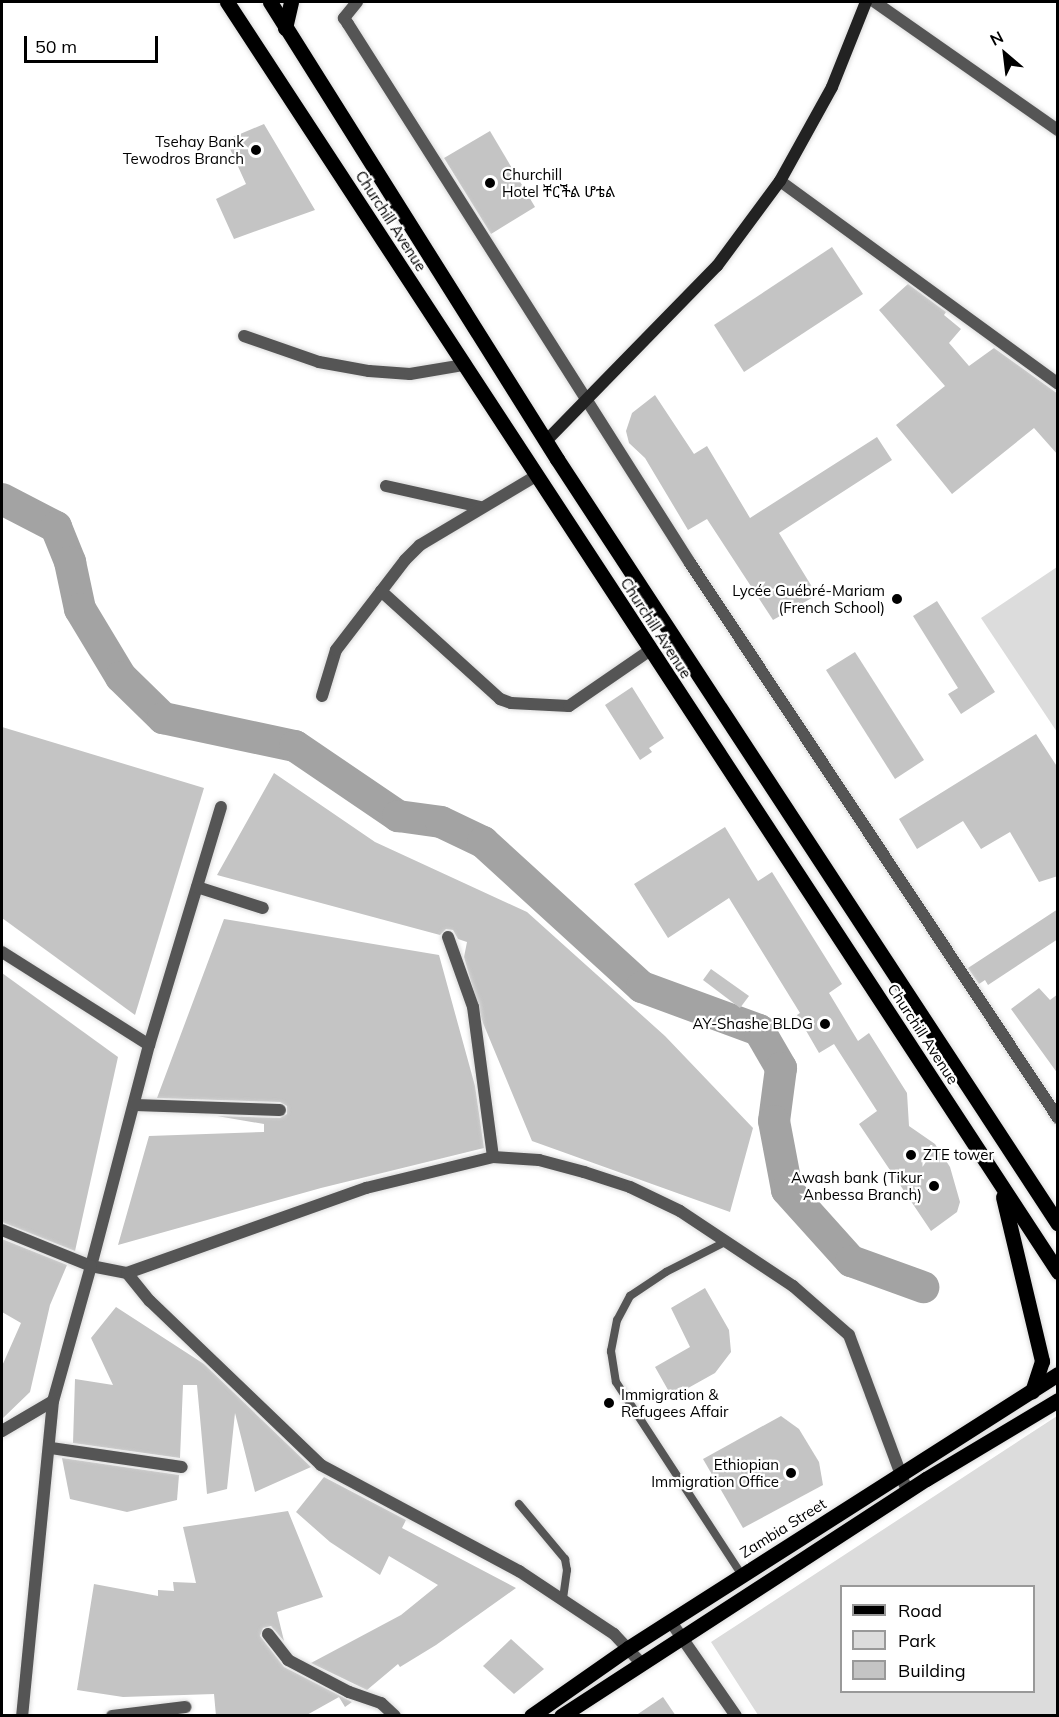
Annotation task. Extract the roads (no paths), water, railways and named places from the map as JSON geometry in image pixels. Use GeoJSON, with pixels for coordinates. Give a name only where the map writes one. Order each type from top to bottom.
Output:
{"type":"FeatureCollection","features":[{"type":"Feature","properties":{"kind":"main road","name":"Churchill Avenue"},"geometry":{"type":"LineString","coordinates":[[227,2],[464,365],[534,477],[1058,1272]]}},
{"type":"Feature","properties":{"kind":"main road","name":"Churchill Avenue"},"geometry":{"type":"LineString","coordinates":[[270,2],[546,441],[1058,1224]]}},
{"type":"Feature","properties":{"kind":"main road"},"geometry":{"type":"LineString","coordinates":[[285,28],[291,2]]}},
{"type":"Feature","properties":{"kind":"main road"},"geometry":{"type":"LineString","coordinates":[[546,441],[587,402],[717,266],[780,181],[832,87],[866,2]]}},
{"type":"Feature","properties":{"kind":"main road"},"geometry":{"type":"LineString","coordinates":[[1000,1185],[1042,1361],[1032,1391]]}},
{"type":"Feature","properties":{"kind":"main road","name":"Zambia Street"},"geometry":{"type":"LineString","coordinates":[[531,1716],[628,1648],[1058,1374]]}},
{"type":"Feature","properties":{"kind":"main road"},"geometry":{"type":"LineString","coordinates":[[561,1716],[640,1662],[907,1491],[1058,1400]]}},
{"type":"Feature","properties":{"kind":"street"},"geometry":{"type":"LineString","coordinates":[[357,2],[344,18],[587,402],[1058,1118]]}},
{"type":"Feature","properties":{"kind":"street"},"geometry":{"type":"LineString","coordinates":[[875,2],[1058,130]]}},
{"type":"Feature","properties":{"kind":"street"},"geometry":{"type":"LineString","coordinates":[[780,181],[1058,384]]}},
{"type":"Feature","properties":{"kind":"street"},"geometry":{"type":"LineString","coordinates":[[244,336],[319,362],[369,371],[410,374],[464,365]]}},
{"type":"Feature","properties":{"kind":"street"},"geometry":{"type":"LineString","coordinates":[[322,696],[336,650],[420,545],[534,477]]}},
{"type":"Feature","properties":{"kind":"street"},"geometry":{"type":"LineString","coordinates":[[386,486],[481,507]]}},
{"type":"Feature","properties":{"kind":"street"},"geometry":{"type":"LineString","coordinates":[[381,591],[500,699],[511,704],[569,706],[650,651]]}},
{"type":"Feature","properties":{"kind":"street"},"geometry":{"type":"LineString","coordinates":[[22,1716],[51,1448],[53,1401],[150,1045],[221,807]]}},
{"type":"Feature","properties":{"kind":"street"},"geometry":{"type":"LineString","coordinates":[[197,887],[263,908]]}},
{"type":"Feature","properties":{"kind":"street"},"geometry":{"type":"LineString","coordinates":[[448,937],[473,1007],[493,1157]]}},
{"type":"Feature","properties":{"kind":"street"},"geometry":{"type":"LineString","coordinates":[[2,952],[150,1045]]}},
{"type":"Feature","properties":{"kind":"street"},"geometry":{"type":"LineString","coordinates":[[134,1105],[280,1110]]}},
{"type":"Feature","properties":{"kind":"street"},"geometry":{"type":"LineString","coordinates":[[2,1230],[91,1266],[127,1273],[366,1188],[493,1157],[538,1160],[630,1187],[727,1241],[793,1286],[849,1335],[907,1491]]}},
{"type":"Feature","properties":{"kind":"street"},"geometry":{"type":"LineString","coordinates":[[127,1273],[150,1301],[321,1465],[563,1598],[628,1648],[640,1662]]}},
{"type":"Feature","properties":{"kind":"street"},"geometry":{"type":"LineString","coordinates":[[2,1431],[53,1401]]}},
{"type":"Feature","properties":{"kind":"street"},"geometry":{"type":"LineString","coordinates":[[51,1448],[182,1467]]}},
{"type":"Feature","properties":{"kind":"street"},"geometry":{"type":"LineString","coordinates":[[742,1575],[753,1590]]}},
{"type":"Feature","properties":{"kind":"street"},"geometry":{"type":"LineString","coordinates":[[671,1622],[736,1716]]}},
{"type":"Feature","properties":{"kind":"street"},"geometry":{"type":"LineString","coordinates":[[268,1634],[288,1660],[349,1692],[381,1703],[395,1716]]}},
{"type":"Feature","properties":{"kind":"street"},"geometry":{"type":"LineString","coordinates":[[112,1716],[185,1707]]}},
{"type":"Feature","properties":{"kind":"lane"},"geometry":{"type":"LineString","coordinates":[[727,1241],[666,1272],[630,1296],[617,1320],[611,1351],[616,1382],[742,1575]]}},
{"type":"Feature","properties":{"kind":"lane"},"geometry":{"type":"LineString","coordinates":[[519,1504],[565,1559],[567,1570],[563,1598]]}},
{"type":"Feature","properties":{"kind":"waterway"},"geometry":{"type":"LineString","coordinates":[[2,499],[56,527],[70,562],[80,609],[121,677],[163,718],[295,746],[398,816],[441,822],[483,842],[642,987],[759,1030],[781,1068],[774,1121],[787,1190],[851,1261],[923,1287]]}},
{"type":"Feature","properties":{"kind":"place","name":"Tsehay Bank Tewodros Branch"},"geometry":{"type":"Point","coordinates":[256,150]}},
{"type":"Feature","properties":{"kind":"place","name":"Churchill Hotel ቸርችል ሆቴል"},"geometry":{"type":"Point","coordinates":[490,183]}},
{"type":"Feature","properties":{"kind":"place","name":"Lycée Guébré-Mariam (French School)"},"geometry":{"type":"Point","coordinates":[897,599]}},
{"type":"Feature","properties":{"kind":"place","name":"AY-Shashe BLDG"},"geometry":{"type":"Point","coordinates":[825,1024]}},
{"type":"Feature","properties":{"kind":"place","name":"ZTE tower"},"geometry":{"type":"Point","coordinates":[911,1155]}},
{"type":"Feature","properties":{"kind":"place","name":"Awash bank (Tikur Anbessa Branch)"},"geometry":{"type":"Point","coordinates":[934,1186]}},
{"type":"Feature","properties":{"kind":"place","name":"Immigration & Refugees Affair"},"geometry":{"type":"Point","coordinates":[609,1403]}},
{"type":"Feature","properties":{"kind":"place","name":"Ethiopian Immigration Office"},"geometry":{"type":"Point","coordinates":[791,1473]}}]}
